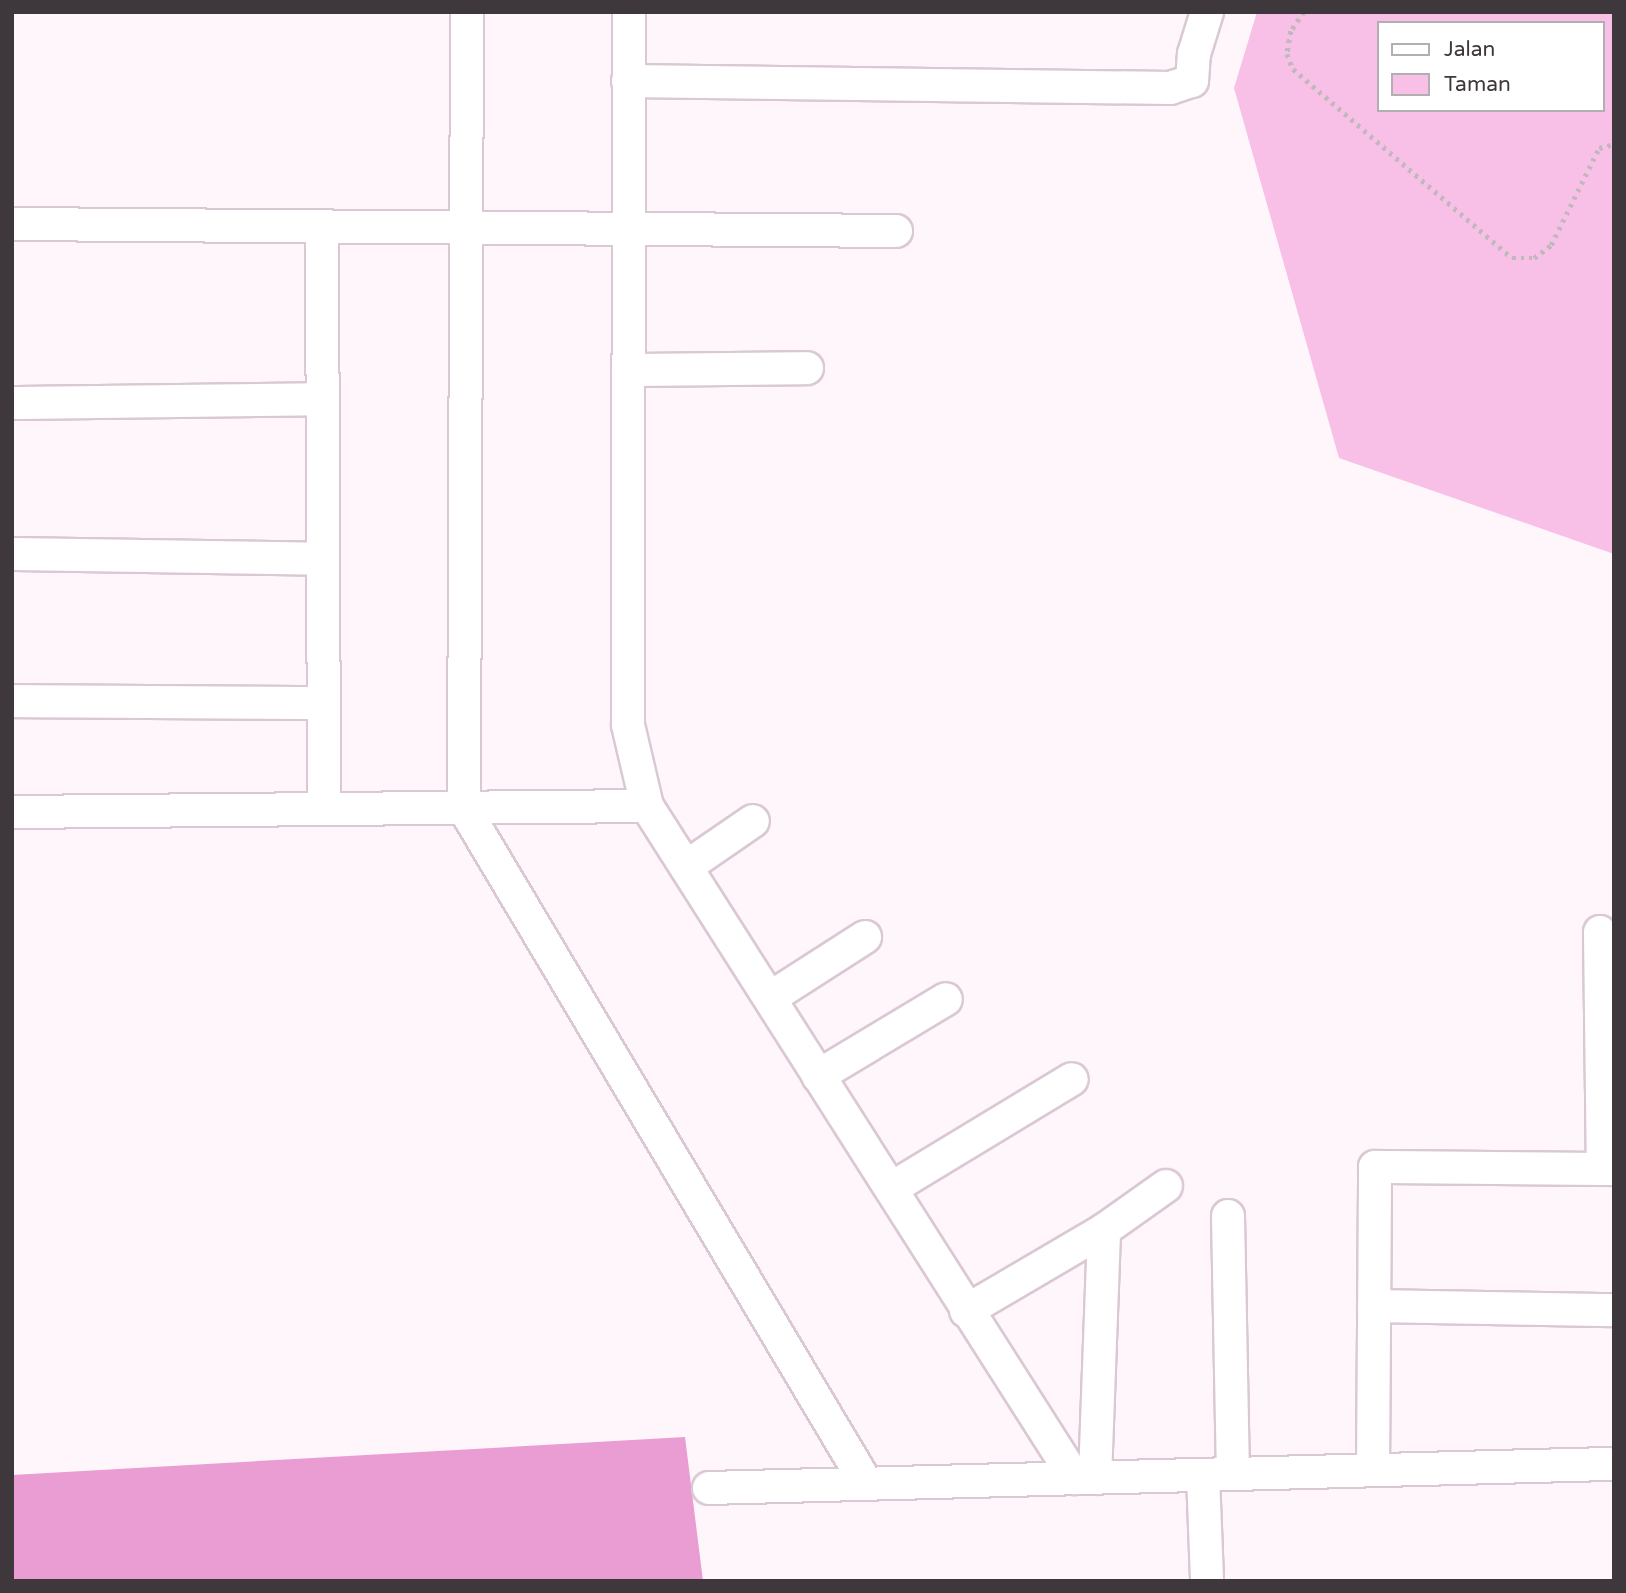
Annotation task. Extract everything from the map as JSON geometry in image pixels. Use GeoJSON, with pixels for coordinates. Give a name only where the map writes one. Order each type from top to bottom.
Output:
{"type":"FeatureCollection","features":[{"type":"Feature","properties":{"kind":"street"},"geometry":{"type":"LineString","coordinates":[[467,12],[464,808],[866,1483]]}},
{"type":"Feature","properties":{"kind":"street"},"geometry":{"type":"LineString","coordinates":[[629,12],[628,725],[647,806],[892,1188],[966,1311],[1085,1478]]}},
{"type":"Feature","properties":{"kind":"street"},"geometry":{"type":"LineString","coordinates":[[628,80],[1170,88],[1192,81],[1207,12]]}},
{"type":"Feature","properties":{"kind":"street"},"geometry":{"type":"LineString","coordinates":[[12,224],[628,231],[896,231]]}},
{"type":"Feature","properties":{"kind":"street"},"geometry":{"type":"LineString","coordinates":[[322,228],[324,809]]}},
{"type":"Feature","properties":{"kind":"street"},"geometry":{"type":"LineString","coordinates":[[628,370],[807,368]]}},
{"type":"Feature","properties":{"kind":"street"},"geometry":{"type":"LineString","coordinates":[[12,403],[322,400]]}},
{"type":"Feature","properties":{"kind":"street"},"geometry":{"type":"LineString","coordinates":[[12,554],[322,559]]}},
{"type":"Feature","properties":{"kind":"street"},"geometry":{"type":"LineString","coordinates":[[12,701],[322,703]]}},
{"type":"Feature","properties":{"kind":"street"},"geometry":{"type":"LineString","coordinates":[[12,812],[647,806]]}},
{"type":"Feature","properties":{"kind":"street"},"geometry":{"type":"LineString","coordinates":[[687,867],[753,821]]}},
{"type":"Feature","properties":{"kind":"street"},"geometry":{"type":"LineString","coordinates":[[1373,1470],[1375,1167],[1608,1169],[1600,932]]}},
{"type":"Feature","properties":{"kind":"street"},"geometry":{"type":"LineString","coordinates":[[770,998],[865,937]]}},
{"type":"Feature","properties":{"kind":"street"},"geometry":{"type":"LineString","coordinates":[[818,1076],[946,999]]}},
{"type":"Feature","properties":{"kind":"street"},"geometry":{"type":"LineString","coordinates":[[892,1188],[1072,1079]]}},
{"type":"Feature","properties":{"kind":"street"},"geometry":{"type":"LineString","coordinates":[[966,1311],[1104,1230],[1166,1186]]}},
{"type":"Feature","properties":{"kind":"street"},"geometry":{"type":"LineString","coordinates":[[1206,1581],[1218,1474],[1228,1216]]}},
{"type":"Feature","properties":{"kind":"street"},"geometry":{"type":"LineString","coordinates":[[1085,1478],[1104,1230]]}},
{"type":"Feature","properties":{"kind":"street"},"geometry":{"type":"LineString","coordinates":[[1374,1306],[1614,1310]]}},
{"type":"Feature","properties":{"kind":"street"},"geometry":{"type":"LineString","coordinates":[[709,1488],[1609,1464]]}},
{"type":"Feature","properties":{"kind":"path"},"geometry":{"type":"LineString","coordinates":[[1304,12],[1290,31],[1287,54],[1293,69],[1512,258],[1534,258],[1551,245],[1599,148],[1614,144]]}},
{"type":"Feature","properties":{"kind":"green space"},"geometry":{"type":"Polygon","coordinates":[[[1257,12],[1614,12],[1614,554],[1339,458],[1234,88],[1257,12]]]}},
{"type":"Feature","properties":{"kind":"shaded area"},"geometry":{"type":"Polygon","coordinates":[[[685,1437],[703,1581],[12,1581],[12,1475],[685,1437]]]}}]}
